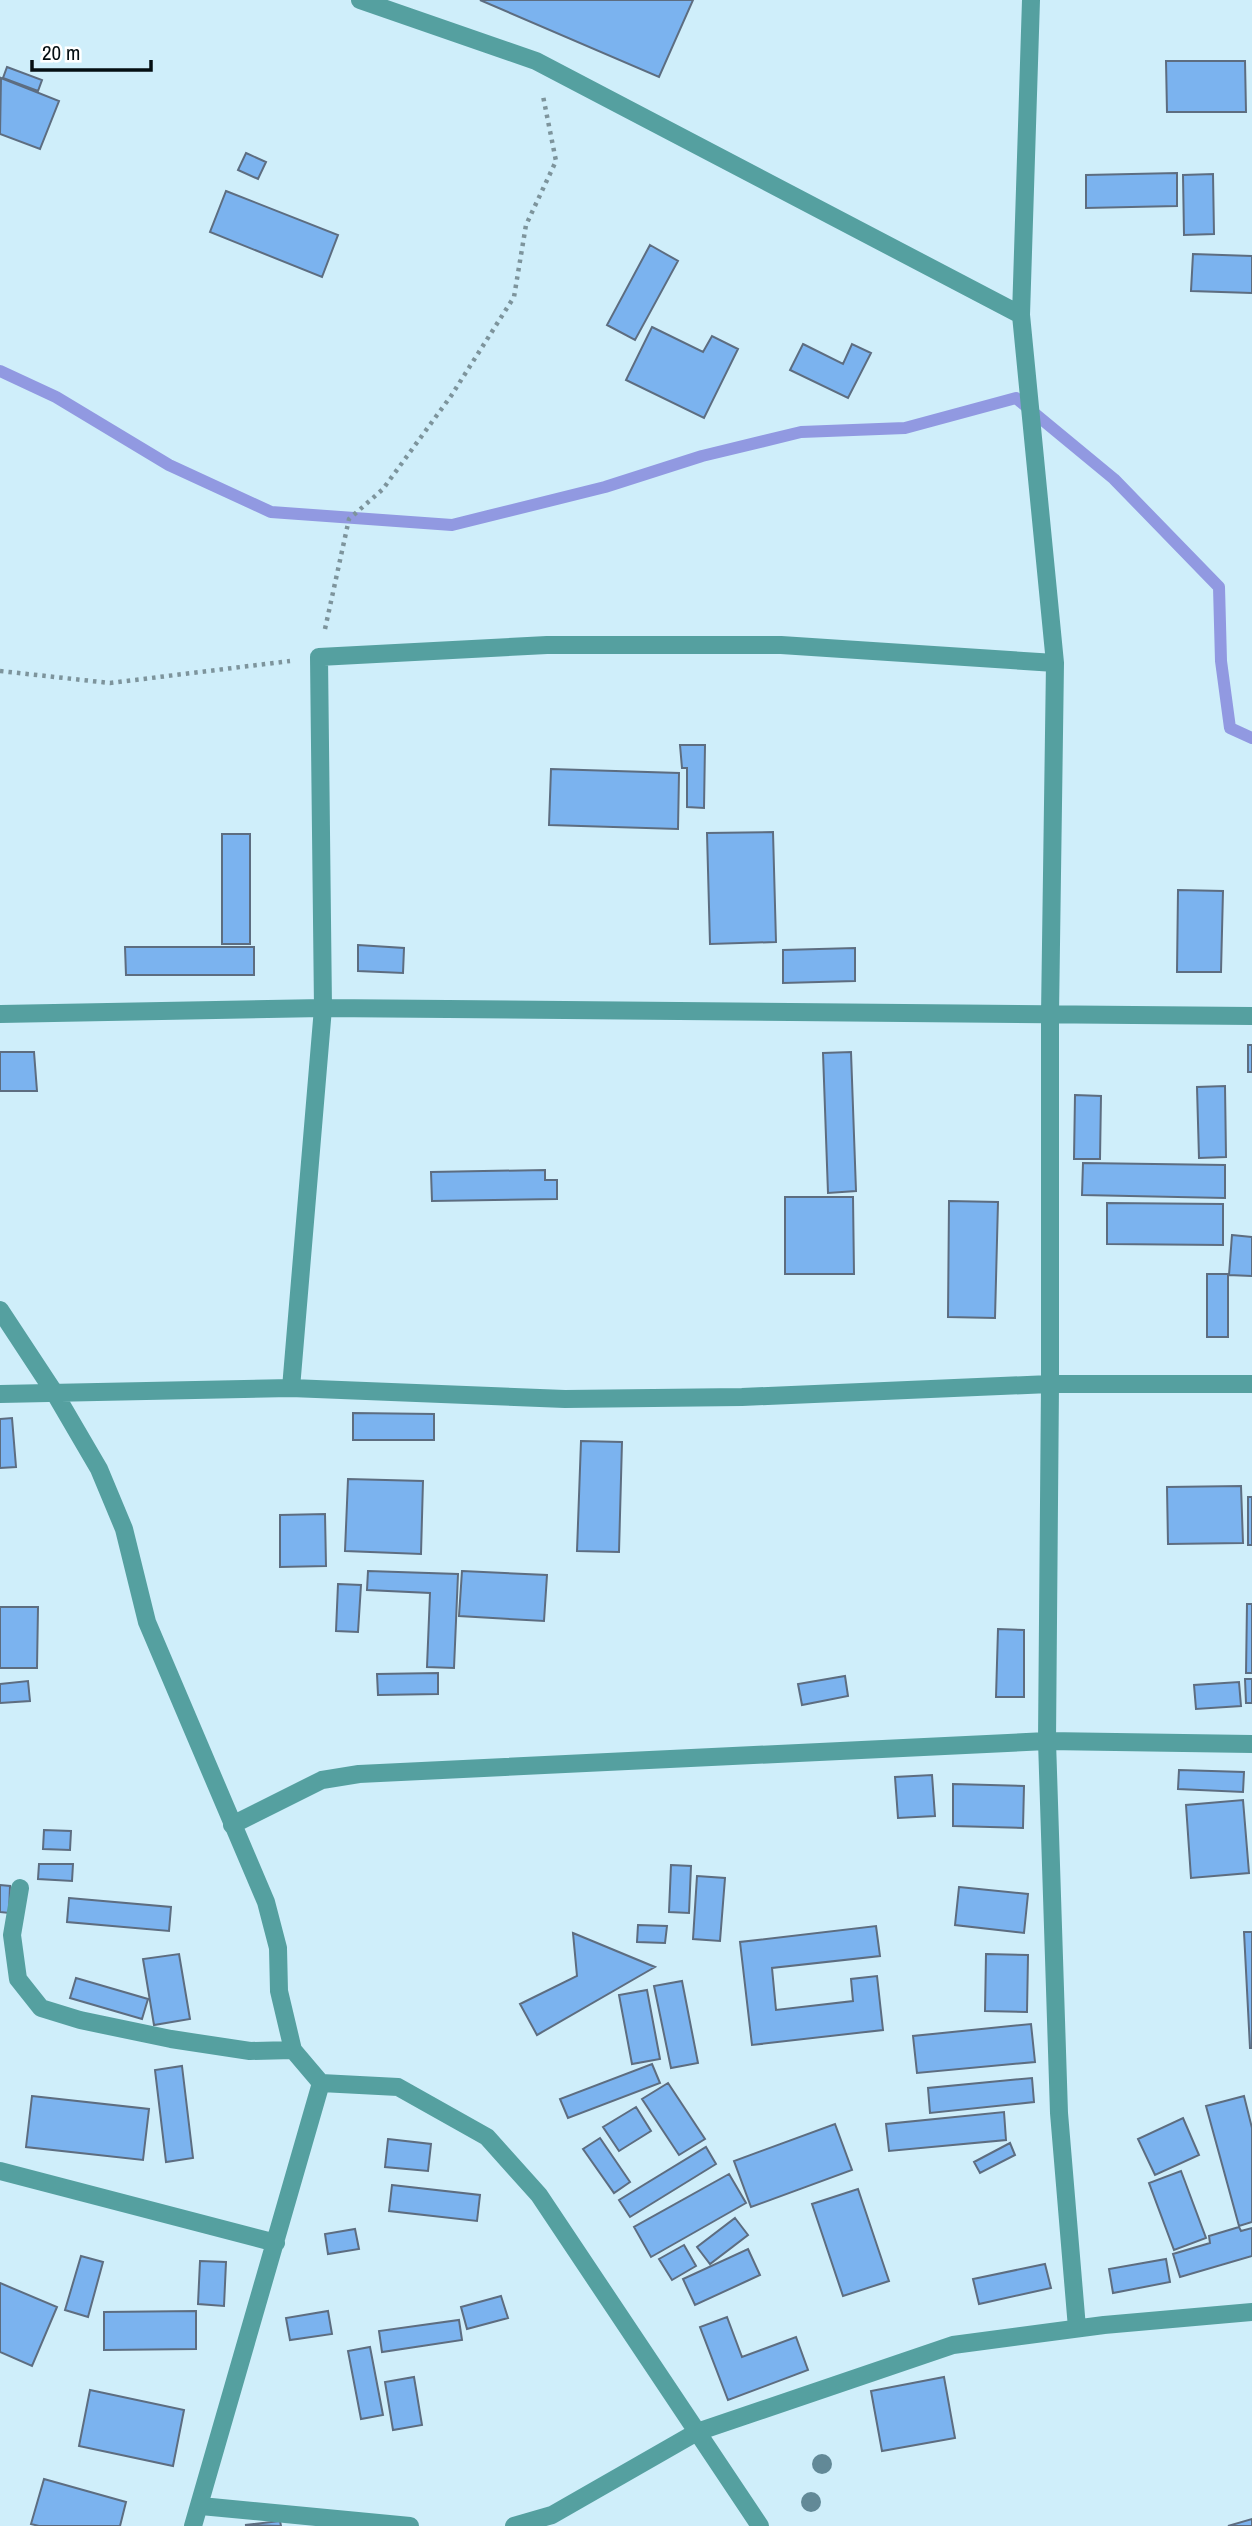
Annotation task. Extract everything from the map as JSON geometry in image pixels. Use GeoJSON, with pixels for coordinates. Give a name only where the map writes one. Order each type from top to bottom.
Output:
{"type":"FeatureCollection","features":[{"type":"Feature","properties":{"kind":"street"},"geometry":{"type":"LineString","coordinates":[[360,0],[536,61],[1021,315]]}},
{"type":"Feature","properties":{"kind":"street"},"geometry":{"type":"LineString","coordinates":[[1031,0],[1021,315],[1055,663],[1050,1015],[1047,1741],[1058,2100],[1077,2328]]}},
{"type":"Feature","properties":{"kind":"street"},"geometry":{"type":"LineString","coordinates":[[291,1388],[323,1008],[319,657],[547,645],[781,645],[1055,663]]}},
{"type":"Feature","properties":{"kind":"street"},"geometry":{"type":"LineString","coordinates":[[0,1014],[323,1008],[1252,1016]]}},
{"type":"Feature","properties":{"kind":"street"},"geometry":{"type":"LineString","coordinates":[[0,1310],[54,1392],[99,1469],[124,1529],[148,1622],[266,1902],[278,1948],[279,1991],[293,2050],[321,2083],[398,2087],[487,2137],[539,2195],[760,2526]]}},
{"type":"Feature","properties":{"kind":"street"},"geometry":{"type":"LineString","coordinates":[[0,1394],[291,1388],[565,1399],[742,1396],[1050,1384],[1252,1384]]}},
{"type":"Feature","properties":{"kind":"street"},"geometry":{"type":"LineString","coordinates":[[232,1825],[322,1780],[359,1774],[1047,1741],[1252,1744]]}},
{"type":"Feature","properties":{"kind":"street"},"geometry":{"type":"LineString","coordinates":[[20,1888],[12,1935],[18,1979],[41,2008],[80,2021],[171,2039],[250,2051],[293,2050]]}},
{"type":"Feature","properties":{"kind":"street"},"geometry":{"type":"LineString","coordinates":[[193,2526],[201,2506],[321,2083]]}},
{"type":"Feature","properties":{"kind":"street"},"geometry":{"type":"LineString","coordinates":[[0,2171],[276,2243]]}},
{"type":"Feature","properties":{"kind":"street"},"geometry":{"type":"LineString","coordinates":[[514,2526],[552,2515],[697,2432],[953,2345],[1077,2328],[1252,2312]]}},
{"type":"Feature","properties":{"kind":"street"},"geometry":{"type":"LineString","coordinates":[[201,2506],[410,2526]]}},
{"type":"Feature","properties":{"kind":"path"},"geometry":{"type":"LineString","coordinates":[[0,671],[110,683],[319,657],[349,519],[383,489],[452,396],[514,298],[526,225],[555,161],[536,61]]}},
{"type":"Feature","properties":{"kind":"building"},"geometry":{"type":"Polygon","coordinates":[[[480,0],[693,0],[659,77],[480,0]]]}},
{"type":"Feature","properties":{"kind":"building"},"geometry":{"type":"Polygon","coordinates":[[[1166,61],[1245,61],[1246,112],[1167,112],[1166,61]]]}},
{"type":"Feature","properties":{"kind":"building"},"geometry":{"type":"Polygon","coordinates":[[[7,67],[42,80],[38,91],[3,78],[7,67]]]}},
{"type":"Feature","properties":{"kind":"building"},"geometry":{"type":"Polygon","coordinates":[[[1,78],[59,101],[40,149],[0,134],[1,78]]]}},
{"type":"Feature","properties":{"kind":"building"},"geometry":{"type":"Polygon","coordinates":[[[246,153],[266,162],[258,179],[238,170],[246,153]]]}},
{"type":"Feature","properties":{"kind":"building"},"geometry":{"type":"Polygon","coordinates":[[[1177,173],[1177,206],[1086,208],[1086,175],[1177,173]]]}},
{"type":"Feature","properties":{"kind":"building"},"geometry":{"type":"Polygon","coordinates":[[[1213,174],[1214,234],[1184,235],[1183,175],[1213,174]]]}},
{"type":"Feature","properties":{"kind":"building"},"geometry":{"type":"Polygon","coordinates":[[[226,191],[338,235],[322,277],[210,232],[226,191]]]}},
{"type":"Feature","properties":{"kind":"building"},"geometry":{"type":"Polygon","coordinates":[[[650,245],[678,261],[635,340],[607,325],[650,245]]]}},
{"type":"Feature","properties":{"kind":"building"},"geometry":{"type":"Polygon","coordinates":[[[1193,254],[1252,256],[1252,293],[1191,291],[1193,254]]]}},
{"type":"Feature","properties":{"kind":"building"},"geometry":{"type":"Polygon","coordinates":[[[652,327],[703,352],[712,336],[738,349],[704,418],[626,380],[652,327]]]}},
{"type":"Feature","properties":{"kind":"building"},"geometry":{"type":"Polygon","coordinates":[[[803,344],[843,364],[852,344],[871,353],[848,398],[790,370],[803,344]]]}},
{"type":"Feature","properties":{"kind":"building"},"geometry":{"type":"Polygon","coordinates":[[[680,745],[705,745],[704,808],[687,807],[687,768],[682,768],[680,745]]]}},
{"type":"Feature","properties":{"kind":"building"},"geometry":{"type":"Polygon","coordinates":[[[551,769],[679,773],[678,829],[549,825],[551,769]]]}},
{"type":"Feature","properties":{"kind":"building"},"geometry":{"type":"Polygon","coordinates":[[[773,832],[776,942],[710,944],[707,833],[773,832]]]}},
{"type":"Feature","properties":{"kind":"building"},"geometry":{"type":"Polygon","coordinates":[[[222,834],[250,834],[250,944],[222,944],[222,834]]]}},
{"type":"Feature","properties":{"kind":"building"},"geometry":{"type":"Polygon","coordinates":[[[1178,890],[1223,891],[1221,972],[1177,972],[1178,890]]]}},
{"type":"Feature","properties":{"kind":"building"},"geometry":{"type":"Polygon","coordinates":[[[358,945],[404,948],[403,973],[358,971],[358,945]]]}},
{"type":"Feature","properties":{"kind":"building"},"geometry":{"type":"Polygon","coordinates":[[[125,947],[254,947],[254,975],[126,975],[125,947]]]}},
{"type":"Feature","properties":{"kind":"building"},"geometry":{"type":"Polygon","coordinates":[[[855,948],[855,981],[783,983],[783,950],[855,948]]]}},
{"type":"Feature","properties":{"kind":"building"},"geometry":{"type":"Polygon","coordinates":[[[1248,1045],[1252,1045],[1252,1072],[1248,1072],[1248,1045]]]}},
{"type":"Feature","properties":{"kind":"building"},"geometry":{"type":"Polygon","coordinates":[[[0,1052],[34,1052],[37,1091],[0,1091],[0,1052]]]}},
{"type":"Feature","properties":{"kind":"building"},"geometry":{"type":"Polygon","coordinates":[[[851,1052],[856,1191],[828,1193],[823,1053],[851,1052]]]}},
{"type":"Feature","properties":{"kind":"building"},"geometry":{"type":"Polygon","coordinates":[[[1225,1086],[1226,1157],[1199,1158],[1197,1087],[1225,1086]]]}},
{"type":"Feature","properties":{"kind":"building"},"geometry":{"type":"Polygon","coordinates":[[[1075,1095],[1101,1096],[1100,1159],[1074,1159],[1075,1095]]]}},
{"type":"Feature","properties":{"kind":"building"},"geometry":{"type":"Polygon","coordinates":[[[1083,1163],[1225,1165],[1225,1198],[1082,1195],[1083,1163]]]}},
{"type":"Feature","properties":{"kind":"building"},"geometry":{"type":"Polygon","coordinates":[[[545,1170],[545,1180],[557,1180],[557,1199],[432,1201],[431,1172],[545,1170]]]}},
{"type":"Feature","properties":{"kind":"building"},"geometry":{"type":"Polygon","coordinates":[[[785,1197],[853,1197],[854,1274],[785,1274],[785,1197]]]}},
{"type":"Feature","properties":{"kind":"building"},"geometry":{"type":"Polygon","coordinates":[[[949,1201],[998,1202],[995,1318],[948,1317],[949,1201]]]}},
{"type":"Feature","properties":{"kind":"building"},"geometry":{"type":"Polygon","coordinates":[[[1107,1203],[1223,1204],[1223,1245],[1107,1244],[1107,1203]]]}},
{"type":"Feature","properties":{"kind":"building"},"geometry":{"type":"Polygon","coordinates":[[[1232,1235],[1252,1237],[1252,1276],[1229,1275],[1232,1235]]]}},
{"type":"Feature","properties":{"kind":"building"},"geometry":{"type":"Polygon","coordinates":[[[1207,1274],[1228,1274],[1228,1337],[1207,1337],[1207,1274]]]}},
{"type":"Feature","properties":{"kind":"building"},"geometry":{"type":"Polygon","coordinates":[[[353,1413],[434,1414],[434,1440],[353,1440],[353,1413]]]}},
{"type":"Feature","properties":{"kind":"building"},"geometry":{"type":"Polygon","coordinates":[[[12,1418],[16,1467],[0,1468],[0,1419],[12,1418]]]}},
{"type":"Feature","properties":{"kind":"building"},"geometry":{"type":"Polygon","coordinates":[[[581,1441],[622,1442],[619,1552],[577,1551],[581,1441]]]}},
{"type":"Feature","properties":{"kind":"building"},"geometry":{"type":"Polygon","coordinates":[[[348,1479],[423,1481],[421,1554],[345,1551],[348,1479]]]}},
{"type":"Feature","properties":{"kind":"building"},"geometry":{"type":"Polygon","coordinates":[[[1241,1486],[1243,1543],[1168,1544],[1167,1487],[1241,1486]]]}},
{"type":"Feature","properties":{"kind":"building"},"geometry":{"type":"Polygon","coordinates":[[[1248,1497],[1252,1497],[1252,1545],[1248,1545],[1248,1497]]]}},
{"type":"Feature","properties":{"kind":"building"},"geometry":{"type":"Polygon","coordinates":[[[325,1514],[326,1566],[280,1567],[280,1515],[325,1514]]]}},
{"type":"Feature","properties":{"kind":"building"},"geometry":{"type":"Polygon","coordinates":[[[368,1571],[458,1574],[454,1668],[427,1667],[430,1593],[367,1590],[368,1571]]]}},
{"type":"Feature","properties":{"kind":"building"},"geometry":{"type":"Polygon","coordinates":[[[462,1571],[547,1575],[544,1621],[459,1616],[462,1571]]]}},
{"type":"Feature","properties":{"kind":"building"},"geometry":{"type":"Polygon","coordinates":[[[338,1584],[361,1585],[358,1632],[336,1631],[338,1584]]]}},
{"type":"Feature","properties":{"kind":"building"},"geometry":{"type":"Polygon","coordinates":[[[1247,1604],[1252,1604],[1252,1673],[1246,1673],[1247,1604]]]}},
{"type":"Feature","properties":{"kind":"building"},"geometry":{"type":"Polygon","coordinates":[[[0,1607],[38,1607],[37,1668],[0,1668],[0,1607]]]}},
{"type":"Feature","properties":{"kind":"building"},"geometry":{"type":"Polygon","coordinates":[[[998,1629],[1024,1630],[1024,1697],[996,1697],[998,1629]]]}},
{"type":"Feature","properties":{"kind":"building"},"geometry":{"type":"Polygon","coordinates":[[[438,1673],[438,1694],[378,1695],[377,1674],[438,1673]]]}},
{"type":"Feature","properties":{"kind":"building"},"geometry":{"type":"Polygon","coordinates":[[[845,1676],[848,1696],[802,1705],[798,1684],[845,1676]]]}},
{"type":"Feature","properties":{"kind":"building"},"geometry":{"type":"Polygon","coordinates":[[[1245,1679],[1252,1679],[1252,1703],[1246,1703],[1245,1679]]]}},
{"type":"Feature","properties":{"kind":"building"},"geometry":{"type":"Polygon","coordinates":[[[28,1681],[30,1701],[0,1703],[0,1684],[28,1681]]]}},
{"type":"Feature","properties":{"kind":"building"},"geometry":{"type":"Polygon","coordinates":[[[1239,1682],[1241,1706],[1196,1709],[1194,1685],[1239,1682]]]}},
{"type":"Feature","properties":{"kind":"building"},"geometry":{"type":"Polygon","coordinates":[[[1179,1770],[1244,1772],[1243,1792],[1178,1789],[1179,1770]]]}},
{"type":"Feature","properties":{"kind":"building"},"geometry":{"type":"Polygon","coordinates":[[[932,1775],[935,1816],[898,1818],[895,1777],[932,1775]]]}},
{"type":"Feature","properties":{"kind":"building"},"geometry":{"type":"Polygon","coordinates":[[[953,1784],[1024,1786],[1023,1828],[953,1826],[953,1784]]]}},
{"type":"Feature","properties":{"kind":"building"},"geometry":{"type":"Polygon","coordinates":[[[1243,1800],[1249,1873],[1191,1878],[1186,1805],[1243,1800]]]}},
{"type":"Feature","properties":{"kind":"building"},"geometry":{"type":"Polygon","coordinates":[[[44,1830],[71,1831],[70,1850],[43,1849],[44,1830]]]}},
{"type":"Feature","properties":{"kind":"building"},"geometry":{"type":"Polygon","coordinates":[[[39,1864],[73,1864],[72,1881],[38,1879],[39,1864]]]}},
{"type":"Feature","properties":{"kind":"building"},"geometry":{"type":"Polygon","coordinates":[[[671,1865],[691,1866],[689,1913],[669,1912],[671,1865]]]}},
{"type":"Feature","properties":{"kind":"building"},"geometry":{"type":"Polygon","coordinates":[[[697,1876],[725,1878],[720,1941],[693,1939],[697,1876]]]}},
{"type":"Feature","properties":{"kind":"building"},"geometry":{"type":"Polygon","coordinates":[[[0,1885],[10,1886],[9,1913],[0,1912],[0,1885]]]}},
{"type":"Feature","properties":{"kind":"building"},"geometry":{"type":"Polygon","coordinates":[[[959,1887],[1028,1894],[1024,1933],[955,1925],[959,1887]]]}},
{"type":"Feature","properties":{"kind":"building"},"geometry":{"type":"Polygon","coordinates":[[[69,1898],[171,1907],[169,1931],[67,1922],[69,1898]]]}},
{"type":"Feature","properties":{"kind":"building"},"geometry":{"type":"Polygon","coordinates":[[[638,1925],[667,1926],[665,1943],[637,1942],[638,1925]]]}},
{"type":"Feature","properties":{"kind":"building"},"geometry":{"type":"Polygon","coordinates":[[[876,1926],[880,1956],[772,1968],[776,2010],[853,2001],[851,1979],[877,1976],[883,2030],[752,2045],[740,1942],[876,1926]]]}},
{"type":"Feature","properties":{"kind":"building"},"geometry":{"type":"Polygon","coordinates":[[[1244,1932],[1252,1932],[1252,2048],[1250,2048],[1244,1932]]]}},
{"type":"Feature","properties":{"kind":"building"},"geometry":{"type":"Polygon","coordinates":[[[573,1933],[655,1967],[537,2035],[520,2004],[577,1976],[573,1933]]]}},
{"type":"Feature","properties":{"kind":"building"},"geometry":{"type":"Polygon","coordinates":[[[179,1954],[190,2019],[154,2025],[143,1959],[179,1954]]]}},
{"type":"Feature","properties":{"kind":"building"},"geometry":{"type":"Polygon","coordinates":[[[986,1954],[1028,1955],[1027,2012],[985,2011],[986,1954]]]}},
{"type":"Feature","properties":{"kind":"building"},"geometry":{"type":"Polygon","coordinates":[[[76,1978],[148,1999],[142,2019],[70,1998],[76,1978]]]}},
{"type":"Feature","properties":{"kind":"building"},"geometry":{"type":"Polygon","coordinates":[[[682,1981],[698,2063],[671,2068],[654,1986],[682,1981]]]}},
{"type":"Feature","properties":{"kind":"building"},"geometry":{"type":"Polygon","coordinates":[[[647,1990],[660,2059],[632,2064],[619,1995],[647,1990]]]}},
{"type":"Feature","properties":{"kind":"building"},"geometry":{"type":"Polygon","coordinates":[[[1031,2024],[1035,2062],[917,2073],[913,2036],[1031,2024]]]}},
{"type":"Feature","properties":{"kind":"building"},"geometry":{"type":"Polygon","coordinates":[[[652,2064],[660,2083],[568,2118],[560,2099],[652,2064]]]}},
{"type":"Feature","properties":{"kind":"building"},"geometry":{"type":"Polygon","coordinates":[[[182,2066],[193,2158],[166,2162],[155,2070],[182,2066]]]}},
{"type":"Feature","properties":{"kind":"building"},"geometry":{"type":"Polygon","coordinates":[[[1032,2078],[1034,2102],[930,2113],[928,2088],[1032,2078]]]}},
{"type":"Feature","properties":{"kind":"building"},"geometry":{"type":"Polygon","coordinates":[[[668,2083],[705,2139],[679,2155],[642,2099],[668,2083]]]}},
{"type":"Feature","properties":{"kind":"building"},"geometry":{"type":"Polygon","coordinates":[[[32,2096],[149,2109],[143,2160],[26,2147],[32,2096]]]}},
{"type":"Feature","properties":{"kind":"building"},"geometry":{"type":"Polygon","coordinates":[[[1244,2096],[1252,2128],[1252,2222],[1239,2226],[1206,2106],[1244,2096]]]}},
{"type":"Feature","properties":{"kind":"building"},"geometry":{"type":"Polygon","coordinates":[[[636,2107],[651,2131],[619,2151],[603,2127],[636,2107]]]}},
{"type":"Feature","properties":{"kind":"building"},"geometry":{"type":"Polygon","coordinates":[[[1004,2112],[1006,2140],[889,2151],[886,2124],[1004,2112]]]}},
{"type":"Feature","properties":{"kind":"building"},"geometry":{"type":"Polygon","coordinates":[[[1183,2118],[1199,2155],[1155,2175],[1138,2139],[1183,2118]]]}},
{"type":"Feature","properties":{"kind":"building"},"geometry":{"type":"Polygon","coordinates":[[[835,2124],[852,2170],[751,2207],[734,2161],[835,2124]]]}},
{"type":"Feature","properties":{"kind":"building"},"geometry":{"type":"Polygon","coordinates":[[[600,2138],[630,2182],[614,2193],[583,2149],[600,2138]]]}},
{"type":"Feature","properties":{"kind":"building"},"geometry":{"type":"Polygon","coordinates":[[[388,2139],[431,2144],[428,2171],[385,2167],[388,2139]]]}},
{"type":"Feature","properties":{"kind":"building"},"geometry":{"type":"Polygon","coordinates":[[[1010,2143],[1015,2155],[980,2173],[974,2162],[1010,2143]]]}},
{"type":"Feature","properties":{"kind":"building"},"geometry":{"type":"Polygon","coordinates":[[[706,2147],[716,2164],[630,2217],[619,2200],[706,2147]]]}},
{"type":"Feature","properties":{"kind":"building"},"geometry":{"type":"Polygon","coordinates":[[[1181,2171],[1206,2238],[1174,2250],[1149,2183],[1181,2171]]]}},
{"type":"Feature","properties":{"kind":"building"},"geometry":{"type":"Polygon","coordinates":[[[729,2174],[746,2203],[651,2257],[634,2227],[729,2174]]]}},
{"type":"Feature","properties":{"kind":"building"},"geometry":{"type":"Polygon","coordinates":[[[392,2185],[480,2195],[477,2221],[389,2211],[392,2185]]]}},
{"type":"Feature","properties":{"kind":"building"},"geometry":{"type":"Polygon","coordinates":[[[858,2189],[889,2281],[843,2296],[812,2204],[858,2189]]]}},
{"type":"Feature","properties":{"kind":"building"},"geometry":{"type":"Polygon","coordinates":[[[735,2218],[748,2235],[710,2264],[697,2247],[735,2218]]]}},
{"type":"Feature","properties":{"kind":"building"},"geometry":{"type":"Polygon","coordinates":[[[1239,2227],[1241,2231],[1252,2228],[1252,2256],[1180,2277],[1173,2254],[1210,2243],[1209,2236],[1239,2227]]]}},
{"type":"Feature","properties":{"kind":"building"},"geometry":{"type":"Polygon","coordinates":[[[355,2229],[359,2249],[328,2254],[325,2234],[355,2229]]]}},
{"type":"Feature","properties":{"kind":"building"},"geometry":{"type":"Polygon","coordinates":[[[684,2245],[696,2266],[672,2280],[659,2259],[684,2245]]]}},
{"type":"Feature","properties":{"kind":"building"},"geometry":{"type":"Polygon","coordinates":[[[748,2249],[760,2275],[695,2305],[683,2279],[748,2249]]]}},
{"type":"Feature","properties":{"kind":"building"},"geometry":{"type":"Polygon","coordinates":[[[81,2256],[103,2262],[88,2317],[65,2310],[81,2256]]]}},
{"type":"Feature","properties":{"kind":"building"},"geometry":{"type":"Polygon","coordinates":[[[1166,2259],[1170,2282],[1113,2293],[1109,2269],[1166,2259]]]}},
{"type":"Feature","properties":{"kind":"building"},"geometry":{"type":"Polygon","coordinates":[[[200,2261],[226,2262],[224,2306],[198,2304],[200,2261]]]}},
{"type":"Feature","properties":{"kind":"building"},"geometry":{"type":"Polygon","coordinates":[[[1045,2264],[1051,2288],[979,2304],[973,2279],[1045,2264]]]}},
{"type":"Feature","properties":{"kind":"building"},"geometry":{"type":"Polygon","coordinates":[[[0,2283],[57,2307],[32,2366],[0,2352],[0,2283]]]}},
{"type":"Feature","properties":{"kind":"building"},"geometry":{"type":"Polygon","coordinates":[[[501,2296],[508,2318],[467,2329],[461,2307],[501,2296]]]}},
{"type":"Feature","properties":{"kind":"building"},"geometry":{"type":"Polygon","coordinates":[[[196,2311],[196,2349],[104,2350],[104,2312],[196,2311]]]}},
{"type":"Feature","properties":{"kind":"building"},"geometry":{"type":"Polygon","coordinates":[[[328,2311],[332,2334],[290,2340],[286,2318],[328,2311]]]}},
{"type":"Feature","properties":{"kind":"building"},"geometry":{"type":"Polygon","coordinates":[[[727,2317],[742,2357],[796,2337],[808,2370],[728,2400],[700,2327],[727,2317]]]}},
{"type":"Feature","properties":{"kind":"building"},"geometry":{"type":"Polygon","coordinates":[[[459,2320],[462,2340],[382,2352],[379,2331],[459,2320]]]}},
{"type":"Feature","properties":{"kind":"building"},"geometry":{"type":"Polygon","coordinates":[[[370,2347],[383,2415],[361,2419],[348,2351],[370,2347]]]}},
{"type":"Feature","properties":{"kind":"building"},"geometry":{"type":"Polygon","coordinates":[[[414,2377],[422,2425],[393,2430],[385,2382],[414,2377]]]}},
{"type":"Feature","properties":{"kind":"building"},"geometry":{"type":"Polygon","coordinates":[[[944,2377],[955,2438],[882,2451],[871,2391],[944,2377]]]}},
{"type":"Feature","properties":{"kind":"building"},"geometry":{"type":"Polygon","coordinates":[[[90,2390],[184,2410],[173,2466],[79,2446],[90,2390]]]}},
{"type":"Feature","properties":{"kind":"building"},"geometry":{"type":"Polygon","coordinates":[[[44,2479],[126,2502],[120,2526],[31,2524],[44,2479]]]}},
{"type":"Feature","properties":{"kind":"building"},"geometry":{"type":"Polygon","coordinates":[[[1252,2519],[1252,2526],[1228,2526],[1252,2519]]]}},
{"type":"Feature","properties":{"kind":"building"},"geometry":{"type":"Polygon","coordinates":[[[280,2521],[281,2526],[245,2525],[280,2521]]]}},
{"type":"Feature","properties":{"kind":"waterway"},"geometry":{"type":"LineString","coordinates":[[0,371],[56,397],[169,465],[271,512],[452,525],[605,487],[702,456],[801,432],[905,428],[1016,398],[1114,479],[1219,587],[1221,661],[1230,728],[1252,738]]}}]}
